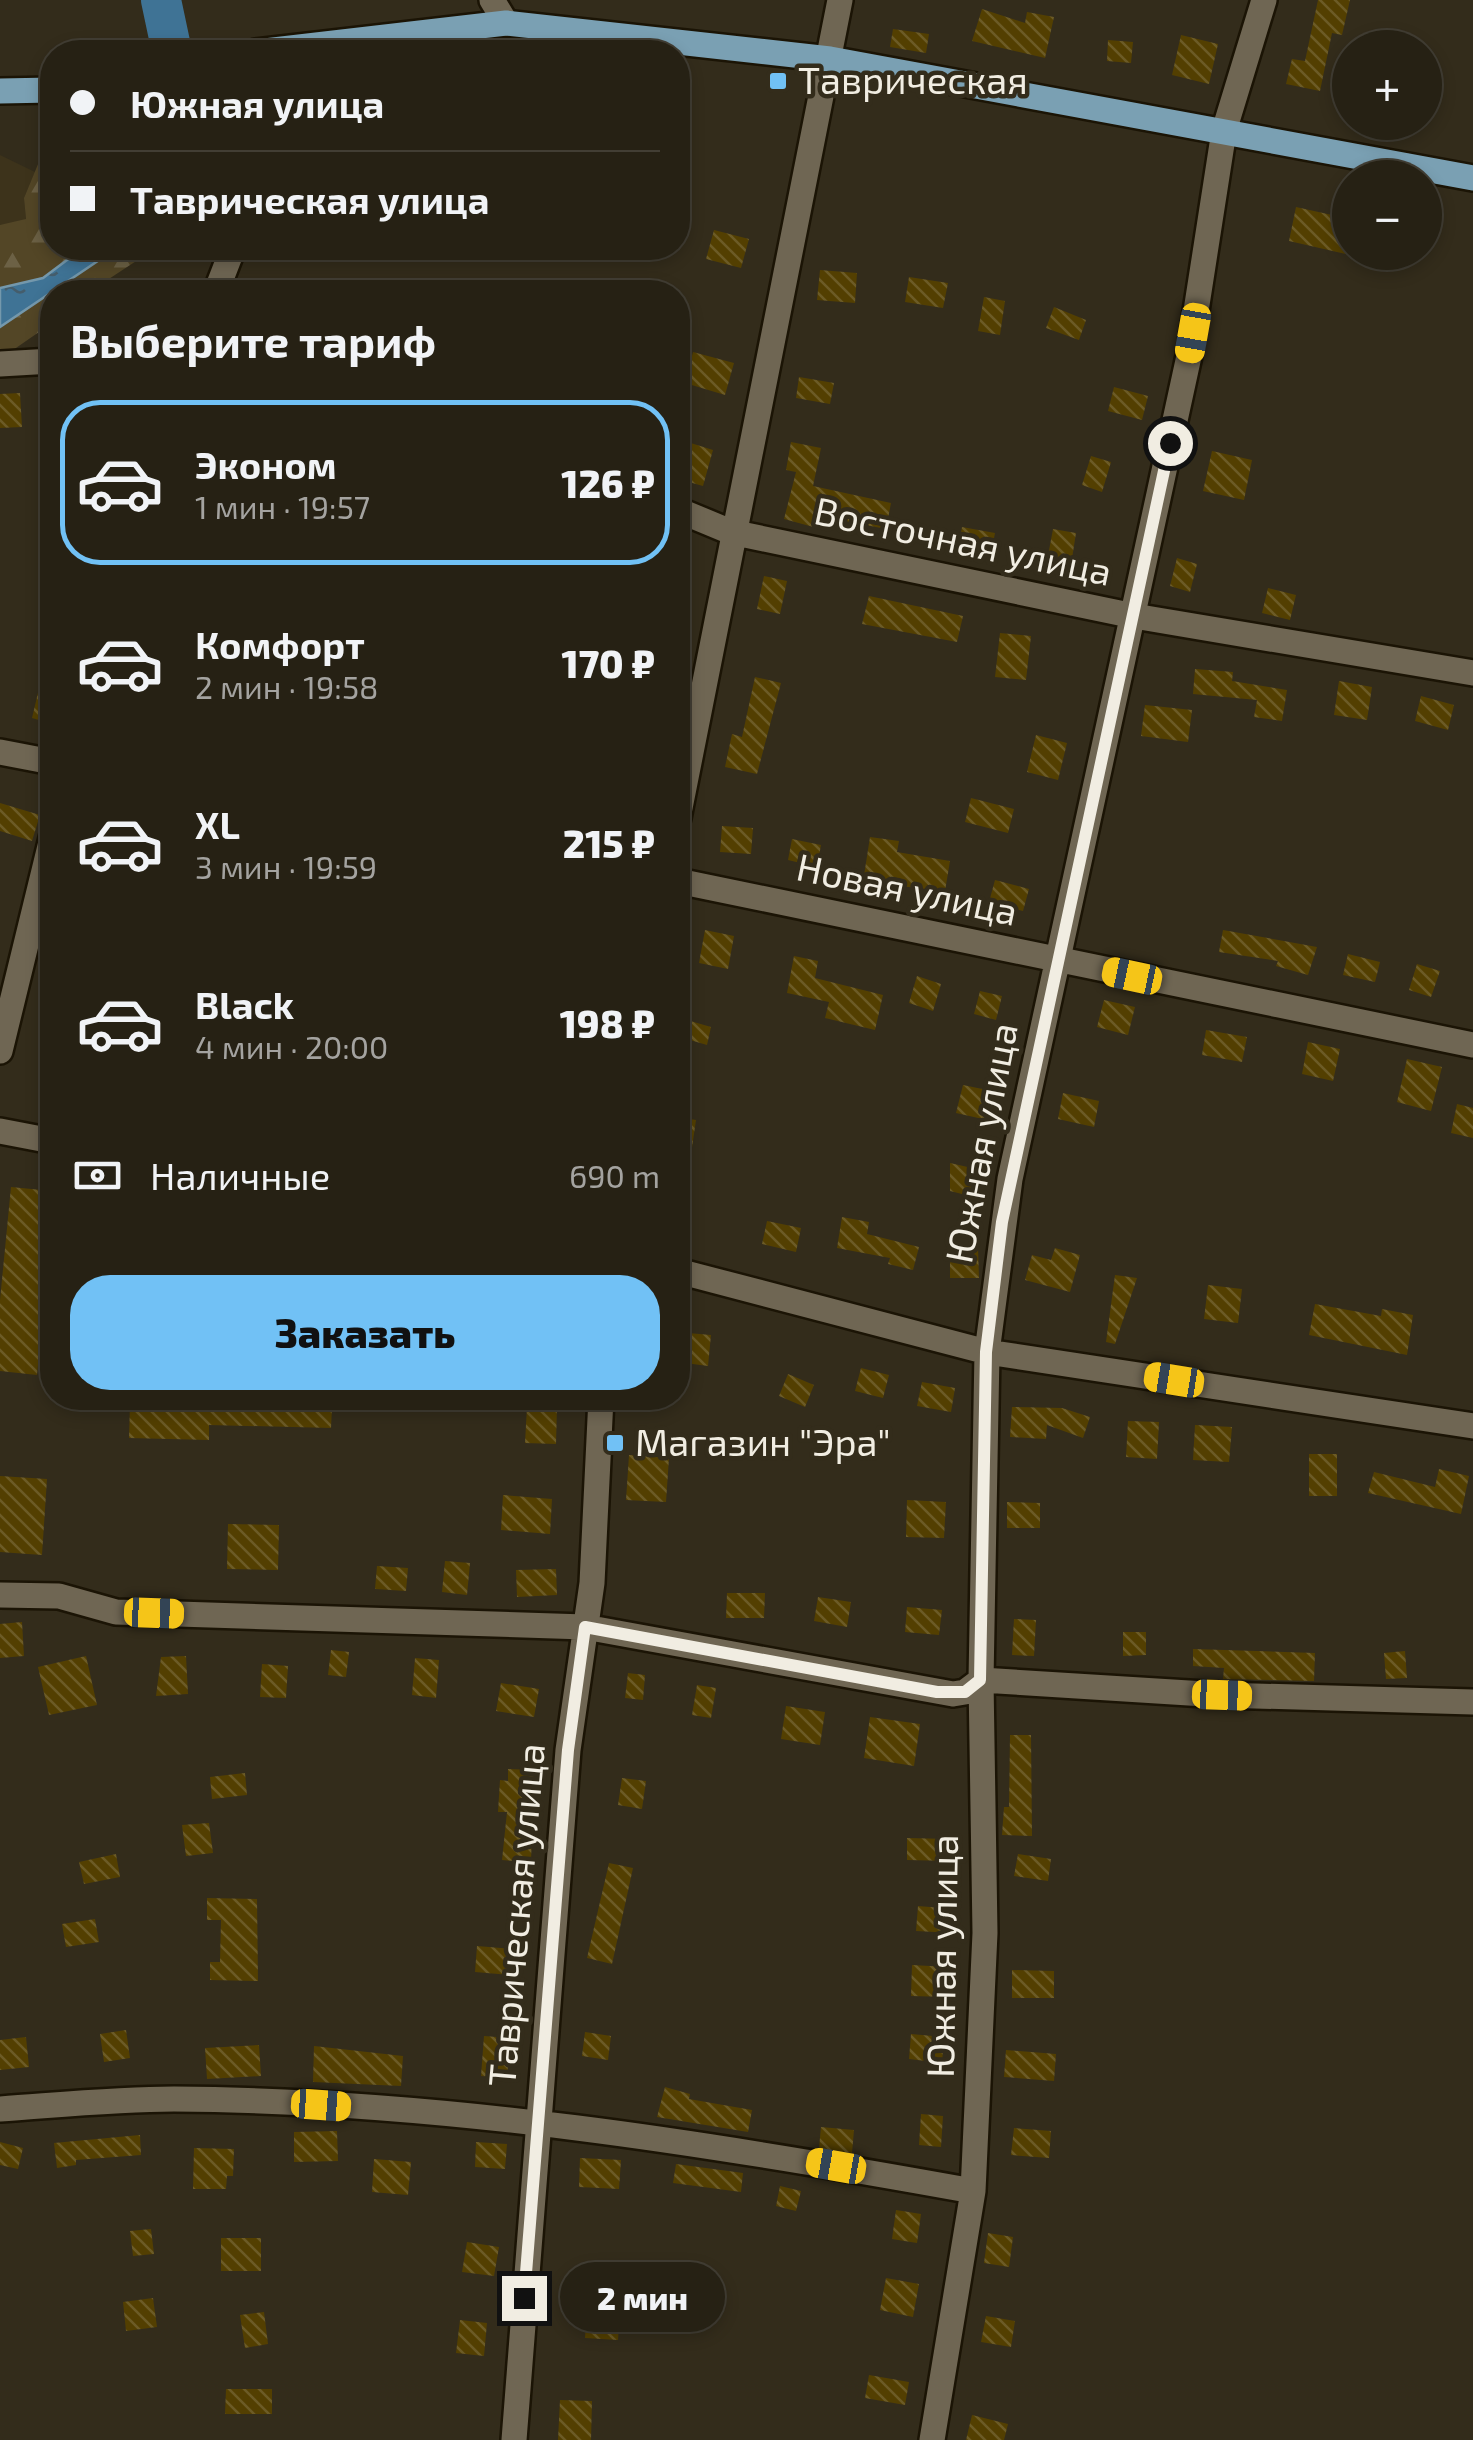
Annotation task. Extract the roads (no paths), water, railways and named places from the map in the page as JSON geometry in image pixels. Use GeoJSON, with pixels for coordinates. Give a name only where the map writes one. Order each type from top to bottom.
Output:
{"type":"FeatureCollection","features":[{"type":"Feature","properties":{"kind":"main road"},"geometry":{"type":"LineString","coordinates":[[370,40],[506,23],[659,40]]}},
{"type":"Feature","properties":{"kind":"main road"},"geometry":{"type":"LineString","coordinates":[[690,43],[830,59],[1473,178]]}},
{"type":"Feature","properties":{"kind":"main road"},"geometry":{"type":"LineString","coordinates":[[0,90],[40,90]]}},
{"type":"Feature","properties":{"kind":"street"},"geometry":{"type":"LineString","coordinates":[[492,0],[506,23]]}},
{"type":"Feature","properties":{"kind":"street"},"geometry":{"type":"LineString","coordinates":[[690,753],[840,0]]}},
{"type":"Feature","properties":{"kind":"street","name":"Южная улица"},"geometry":{"type":"LineString","coordinates":[[932,2440],[973,2191],[985,1933],[980,1680],[986,1352],[1002,1222],[1189,356],[1224,131],[1264,0]]}},
{"type":"Feature","properties":{"kind":"street"},"geometry":{"type":"LineString","coordinates":[[0,364],[40,362]]}},
{"type":"Feature","properties":{"kind":"street","name":"Восточная улица"},"geometry":{"type":"LineString","coordinates":[[690,515],[731,532],[1134,616],[1473,673]]}},
{"type":"Feature","properties":{"kind":"street"},"geometry":{"type":"LineString","coordinates":[[0,752],[40,760]]}},
{"type":"Feature","properties":{"kind":"street","name":"Новая улица"},"geometry":{"type":"LineString","coordinates":[[690,884],[1473,1046]]}},
{"type":"Feature","properties":{"kind":"street"},"geometry":{"type":"LineString","coordinates":[[0,1051],[40,887]]}},
{"type":"Feature","properties":{"kind":"street"},"geometry":{"type":"LineString","coordinates":[[0,1132],[40,1140]]}},
{"type":"Feature","properties":{"kind":"street"},"geometry":{"type":"LineString","coordinates":[[690,1274],[986,1352],[1473,1426]]}},
{"type":"Feature","properties":{"kind":"street","name":"Таврическая улица"},"geometry":{"type":"LineString","coordinates":[[514,2440],[536,2120],[568,1750],[592,1583],[600,1410]]}},
{"type":"Feature","properties":{"kind":"street"},"geometry":{"type":"LineString","coordinates":[[0,1595],[70,1597],[116,1612],[585,1627],[937,1692],[965,1692],[980,1680],[1222,1695],[1473,1702]]}},
{"type":"Feature","properties":{"kind":"street"},"geometry":{"type":"LineString","coordinates":[[0,2108],[170,2099],[536,2120],[734,2148],[973,2191]]}},
{"type":"Feature","properties":{"kind":"water"},"geometry":{"type":"Polygon","coordinates":[[[67,260],[99,260],[70,280],[40,280],[40,300],[0,327],[0,288],[43,278],[67,260]]]}},
{"type":"Feature","properties":{"kind":"waterway"},"geometry":{"type":"LineString","coordinates":[[161,0],[169,40]]}},
{"type":"Feature","properties":{"kind":"place","name":"Таврическая"},"geometry":{"type":"Point","coordinates":[778,81]}},
{"type":"Feature","properties":{"kind":"place","name":"Магазин \"Эра\""},"geometry":{"type":"Point","coordinates":[615,1443]}}]}
